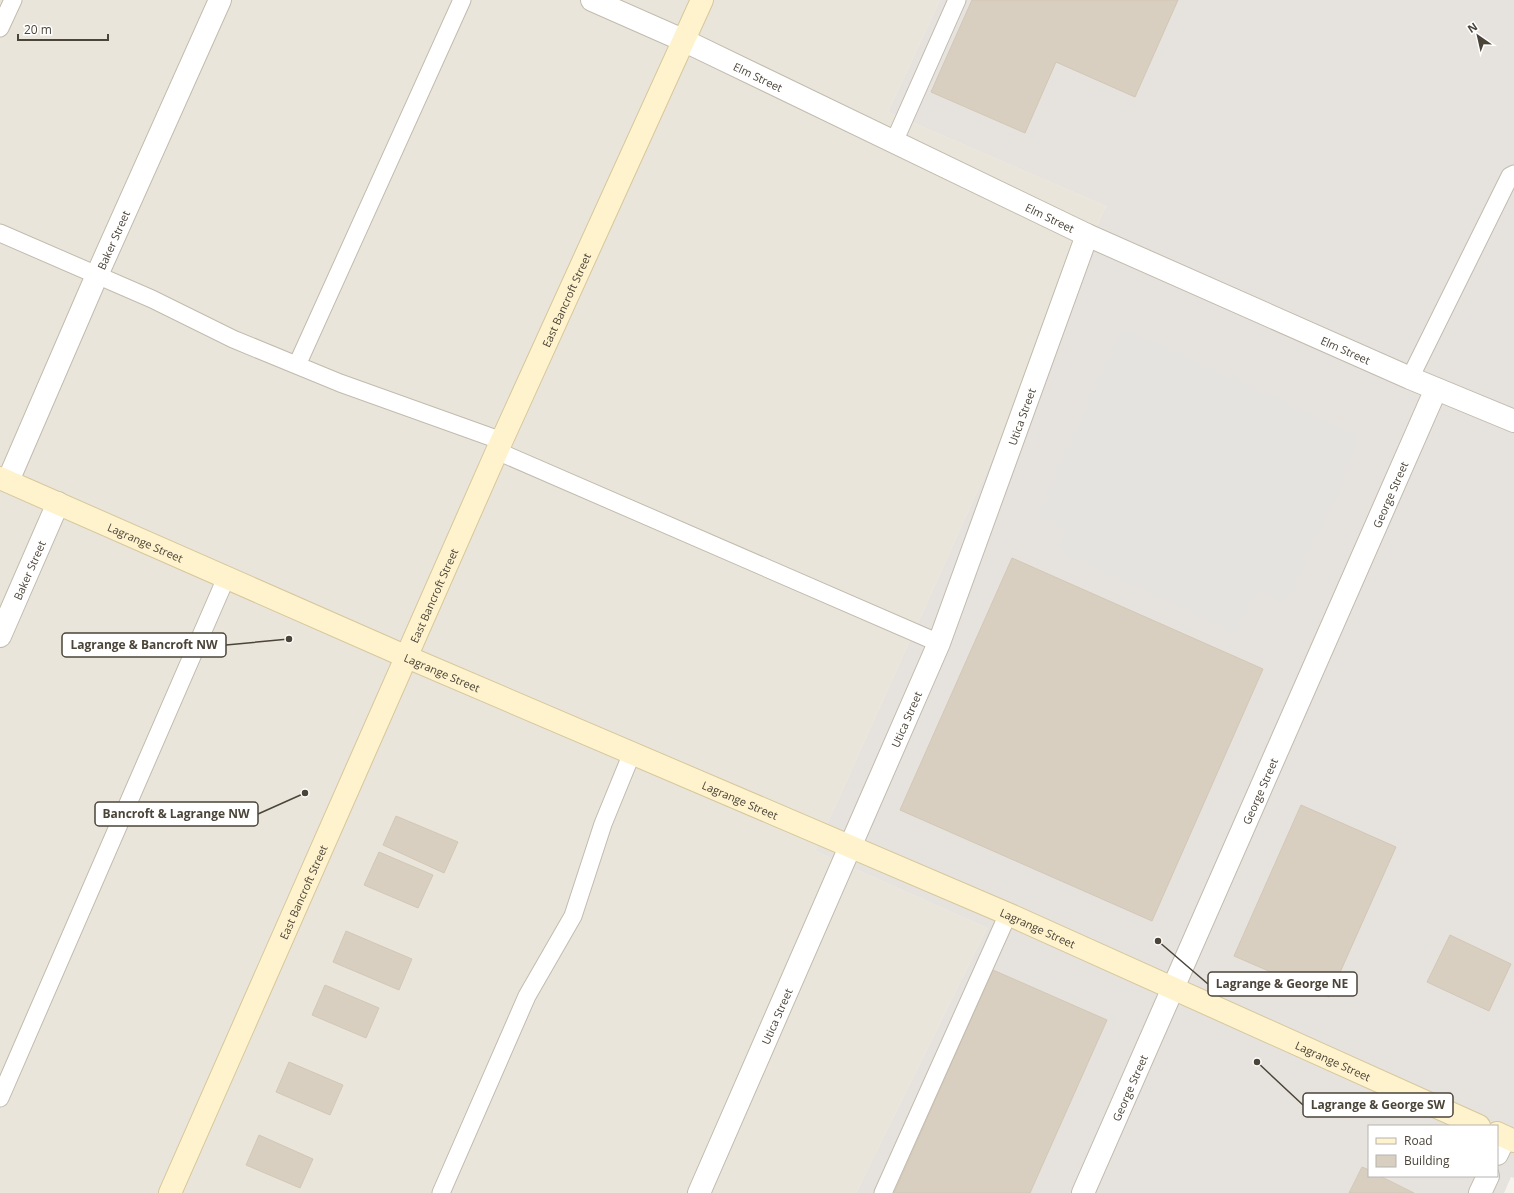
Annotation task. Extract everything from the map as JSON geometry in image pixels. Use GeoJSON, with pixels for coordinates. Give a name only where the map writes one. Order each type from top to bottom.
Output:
{"type":"FeatureCollection","features":[{"type":"Feature","properties":{"kind":"main road","name":"East Bancroft Street"},"geometry":{"type":"LineString","coordinates":[[170,1193],[499,446],[685,41],[702,0]]}},
{"type":"Feature","properties":{"kind":"main road","name":"Lagrange Street"},"geometry":{"type":"LineString","coordinates":[[4,480],[407,657],[1008,914],[1172,990],[1477,1125]]}},
{"type":"Feature","properties":{"kind":"street","name":"Baker Street"},"geometry":{"type":"LineString","coordinates":[[4,480],[220,0]]}},
{"type":"Feature","properties":{"kind":"street","name":"Elm Street"},"geometry":{"type":"LineString","coordinates":[[592,0],[685,41],[1087,235],[1410,378],[1514,421]]}},
{"type":"Feature","properties":{"kind":"street","name":"Utica Street"},"geometry":{"type":"LineString","coordinates":[[699,1193],[939,643],[1087,235]]}},
{"type":"Feature","properties":{"kind":"street","name":"George Street"},"geometry":{"type":"LineString","coordinates":[[1083,1193],[1436,389]]}},
{"type":"Feature","properties":{"kind":"street","name":"Baker Street"},"geometry":{"type":"LineString","coordinates":[[0,636],[58,504]]}},
{"type":"Feature","properties":{"kind":"street"},"geometry":{"type":"LineString","coordinates":[[1480,1193],[1488,1177]]}},
{"type":"Feature","properties":{"kind":"lane"},"geometry":{"type":"LineString","coordinates":[[0,28],[13,0]]}},
{"type":"Feature","properties":{"kind":"lane"},"geometry":{"type":"LineString","coordinates":[[297,365],[462,0]]}},
{"type":"Feature","properties":{"kind":"lane"},"geometry":{"type":"LineString","coordinates":[[894,142],[957,0]]}},
{"type":"Feature","properties":{"kind":"lane"},"geometry":{"type":"LineString","coordinates":[[1410,378],[1510,176],[1514,174]]}},
{"type":"Feature","properties":{"kind":"lane"},"geometry":{"type":"LineString","coordinates":[[0,233],[152,299],[233,339],[340,384],[499,446],[939,643]]}},
{"type":"Feature","properties":{"kind":"lane"},"geometry":{"type":"LineString","coordinates":[[0,1098],[226,578]]}},
{"type":"Feature","properties":{"kind":"lane"},"geometry":{"type":"LineString","coordinates":[[441,1193],[527,996],[573,916],[603,824],[632,753]]}},
{"type":"Feature","properties":{"kind":"lane"},"geometry":{"type":"LineString","coordinates":[[883,1193],[1008,914]]}},
{"type":"Feature","properties":{"kind":"shaded area"},"geometry":{"type":"Polygon","coordinates":[[[0,0],[940,0],[888,112],[1106,206],[815,851],[987,928],[856,1193],[0,1193],[0,0]]]}},
{"type":"Feature","properties":{"kind":"shaded area"},"geometry":{"type":"Polygon","coordinates":[[[940,0],[1514,0],[1514,1178],[1511,1177],[1504,1193],[856,1193],[987,928],[815,851],[1106,206],[888,112],[940,0]]]}},
{"type":"Feature","properties":{"kind":"shaded area"},"geometry":{"type":"Polygon","coordinates":[[[1122,328],[1361,437],[1287,601],[1256,587],[1236,632],[1055,550],[1065,529],[1036,516],[1122,328]]]}},
{"type":"Feature","properties":{"kind":"building"},"geometry":{"type":"Polygon","coordinates":[[[972,0],[1178,0],[1135,97],[1056,62],[1025,133],[931,92],[972,0]]]}},
{"type":"Feature","properties":{"kind":"building"},"geometry":{"type":"Polygon","coordinates":[[[1012,558],[1263,669],[1152,921],[900,810],[1012,558]]]}},
{"type":"Feature","properties":{"kind":"building"},"geometry":{"type":"Polygon","coordinates":[[[1301,805],[1396,847],[1329,997],[1234,956],[1301,805]]]}},
{"type":"Feature","properties":{"kind":"building"},"geometry":{"type":"Polygon","coordinates":[[[396,816],[458,842],[444,873],[383,845],[396,816]]]}},
{"type":"Feature","properties":{"kind":"building"},"geometry":{"type":"Polygon","coordinates":[[[379,852],[433,875],[418,908],[364,885],[379,852]]]}},
{"type":"Feature","properties":{"kind":"building"},"geometry":{"type":"Polygon","coordinates":[[[346,931],[412,959],[399,990],[333,962],[346,931]]]}},
{"type":"Feature","properties":{"kind":"building"},"geometry":{"type":"Polygon","coordinates":[[[1450,935],[1511,964],[1489,1011],[1427,982],[1450,935]]]}},
{"type":"Feature","properties":{"kind":"building"},"geometry":{"type":"Polygon","coordinates":[[[993,970],[1107,1020],[1030,1193],[894,1193],[993,970]]]}},
{"type":"Feature","properties":{"kind":"building"},"geometry":{"type":"Polygon","coordinates":[[[325,985],[379,1008],[366,1038],[312,1015],[325,985]]]}},
{"type":"Feature","properties":{"kind":"building"},"geometry":{"type":"Polygon","coordinates":[[[289,1062],[343,1085],[330,1115],[276,1092],[289,1062]]]}},
{"type":"Feature","properties":{"kind":"building"},"geometry":{"type":"Polygon","coordinates":[[[259,1135],[313,1159],[300,1188],[246,1165],[259,1135]]]}},
{"type":"Feature","properties":{"kind":"building"},"geometry":{"type":"Polygon","coordinates":[[[1362,1167],[1368,1170],[1368,1177],[1382,1177],[1414,1193],[1349,1193],[1362,1167]]]}},
{"type":"Feature","properties":{"kind":"place","name":"Lagrange & Bancroft NW"},"geometry":{"type":"Point","coordinates":[289,639]}},
{"type":"Feature","properties":{"kind":"place","name":"Bancroft & Lagrange NW"},"geometry":{"type":"Point","coordinates":[305,793]}},
{"type":"Feature","properties":{"kind":"place","name":"Lagrange & George NE"},"geometry":{"type":"Point","coordinates":[1158,941]}},
{"type":"Feature","properties":{"kind":"place","name":"Lagrange & George SW"},"geometry":{"type":"Point","coordinates":[1257,1062]}}]}
